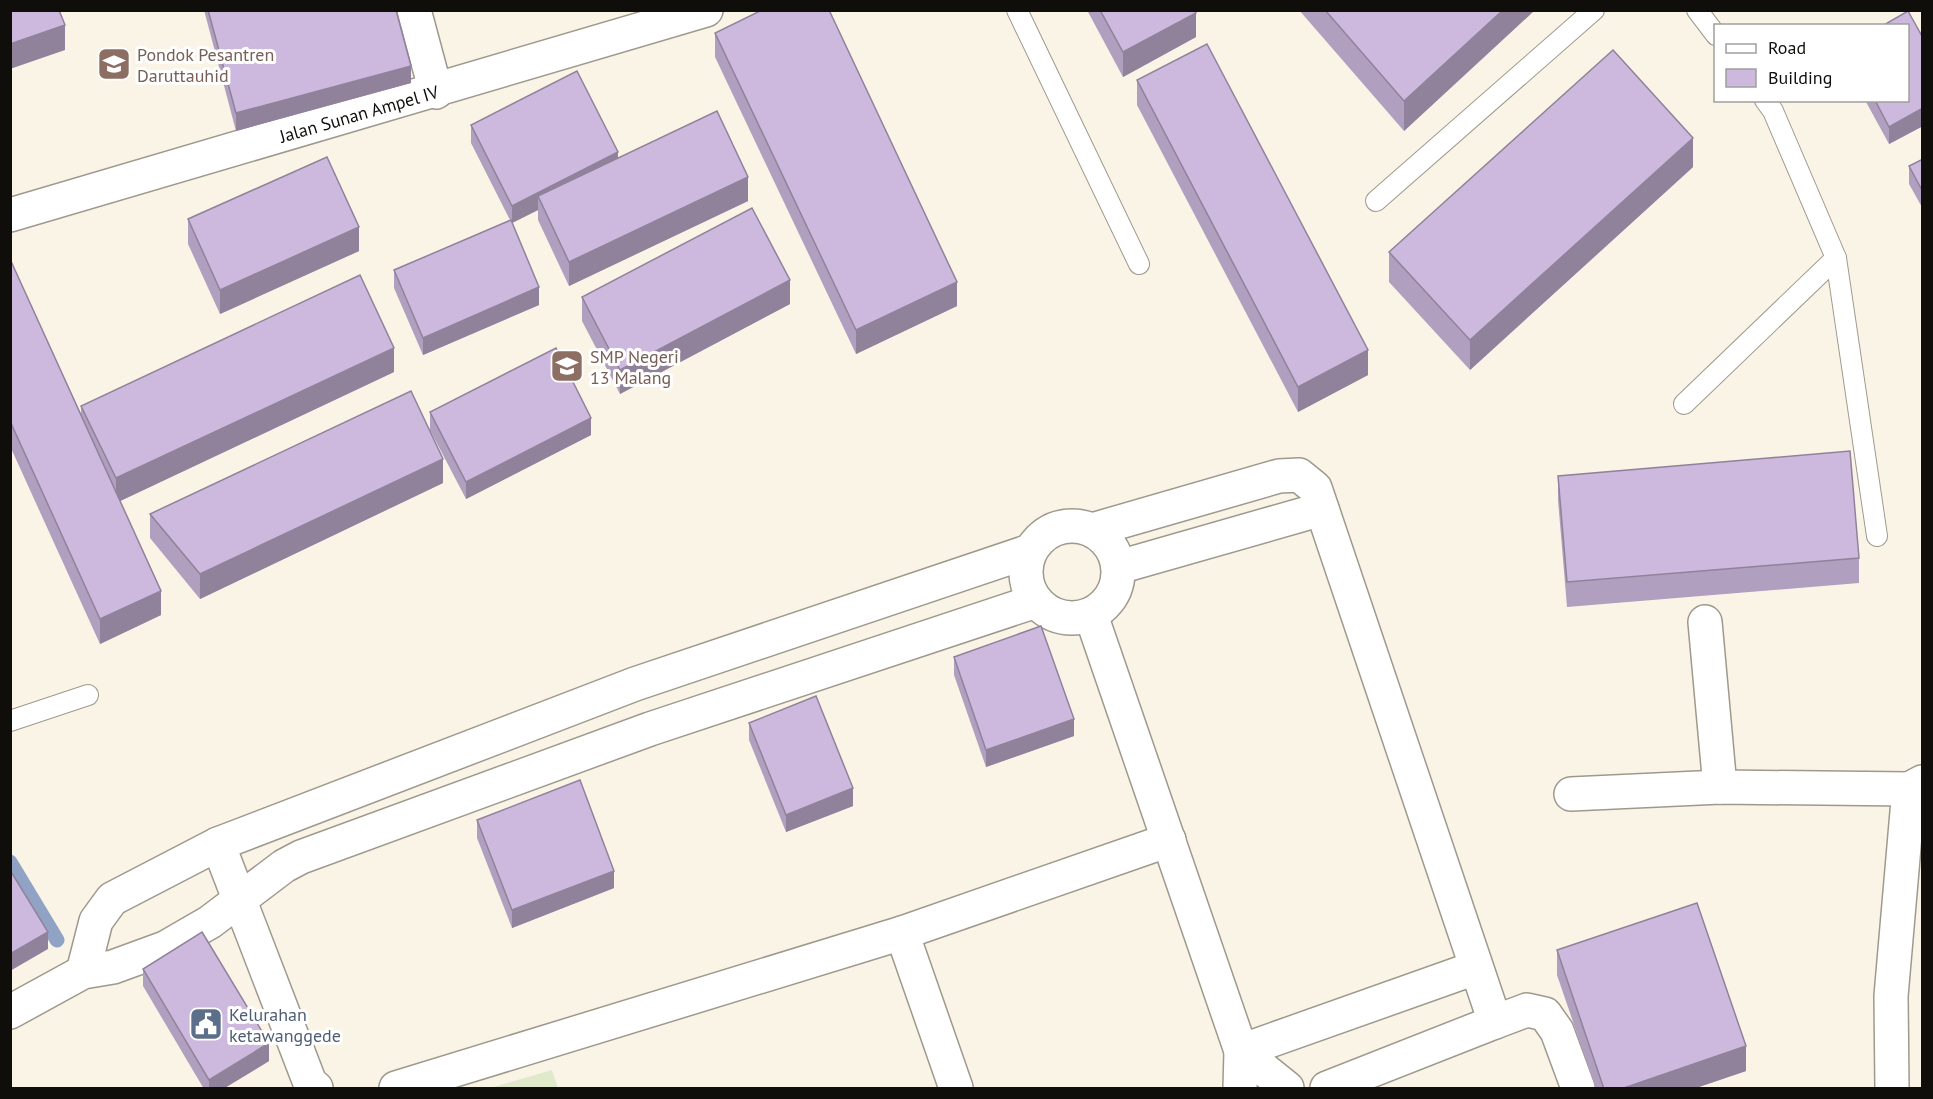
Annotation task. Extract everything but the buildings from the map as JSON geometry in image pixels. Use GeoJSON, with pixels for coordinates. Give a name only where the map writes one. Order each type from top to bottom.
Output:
{"type":"FeatureCollection","features":[{"type":"Feature","properties":{"kind":"street"},"geometry":{"type":"LineString","coordinates":[[414,10],[436,92]]}},
{"type":"Feature","properties":{"kind":"street","name":"Jalan Sunan Ampel IV"},"geometry":{"type":"LineString","coordinates":[[10,215],[436,92],[706,10]]}},
{"type":"Feature","properties":{"kind":"street"},"geometry":{"type":"LineString","coordinates":[[1092,530],[1279,476],[1299,475],[1315,489],[1495,1022]]}},
{"type":"Feature","properties":{"kind":"street"},"geometry":{"type":"LineString","coordinates":[[1119,567],[1322,509]]}},
{"type":"Feature","properties":{"kind":"street"},"geometry":{"type":"LineString","coordinates":[[1069,525],[1092,530],[1108,541],[1117,557],[1120,576],[1114,594],[1100,610],[1077,619],[1060,617],[1041,608],[1029,592],[1025,570],[1030,551],[1046,533],[1069,525]]}},
{"type":"Feature","properties":{"kind":"street"},"geometry":{"type":"LineString","coordinates":[[83,972],[96,921],[112,899],[218,844],[635,684],[1030,551]]}},
{"type":"Feature","properties":{"kind":"street"},"geometry":{"type":"LineString","coordinates":[[10,1012],[83,972],[113,968],[165,948],[210,922],[301,857],[650,729],[1036,601]]}},
{"type":"Feature","properties":{"kind":"street"},"geometry":{"type":"LineString","coordinates":[[1091,615],[1241,1051],[1240,1089]]}},
{"type":"Feature","properties":{"kind":"street"},"geometry":{"type":"LineString","coordinates":[[1705,622],[1720,787]]}},
{"type":"Feature","properties":{"kind":"street"},"geometry":{"type":"LineString","coordinates":[[635,684],[650,729]]}},
{"type":"Feature","properties":{"kind":"street"},"geometry":{"type":"LineString","coordinates":[[1571,794],[1720,787],[1916,785],[1891,996],[1892,1089]]}},
{"type":"Feature","properties":{"kind":"street"},"geometry":{"type":"LineString","coordinates":[[396,1089],[902,933],[1169,840]]}},
{"type":"Feature","properties":{"kind":"street"},"geometry":{"type":"LineString","coordinates":[[218,844],[241,898],[310,1083],[316,1089]]}},
{"type":"Feature","properties":{"kind":"street"},"geometry":{"type":"LineString","coordinates":[[902,933],[956,1089]]}},
{"type":"Feature","properties":{"kind":"street"},"geometry":{"type":"LineString","coordinates":[[1241,1051],[1475,968]]}},
{"type":"Feature","properties":{"kind":"street"},"geometry":{"type":"LineString","coordinates":[[1327,1089],[1527,1010],[1545,1014],[1557,1031],[1578,1089]]}},
{"type":"Feature","properties":{"kind":"street"},"geometry":{"type":"LineString","coordinates":[[1241,1051],[1287,1089]]}},
{"type":"Feature","properties":{"kind":"lane"},"geometry":{"type":"LineString","coordinates":[[1017,10],[1139,264]]}},
{"type":"Feature","properties":{"kind":"lane"},"geometry":{"type":"LineString","coordinates":[[1376,201],[1594,10]]}},
{"type":"Feature","properties":{"kind":"lane"},"geometry":{"type":"LineString","coordinates":[[1697,10],[1714,32]]}},
{"type":"Feature","properties":{"kind":"lane"},"geometry":{"type":"LineString","coordinates":[[1766,102],[1773,111],[1836,258],[1877,536]]}},
{"type":"Feature","properties":{"kind":"lane"},"geometry":{"type":"LineString","coordinates":[[1684,404],[1836,258]]}},
{"type":"Feature","properties":{"kind":"lane"},"geometry":{"type":"LineString","coordinates":[[10,720],[88,695]]}},
{"type":"Feature","properties":{"kind":"green space"},"geometry":{"type":"Polygon","coordinates":[[[552,1070],[558,1088],[490,1088],[552,1070]]]}},
{"type":"Feature","properties":{"kind":"waterway"},"geometry":{"type":"LineString","coordinates":[[10,862],[57,940]]}},
{"type":"Feature","properties":{"kind":"place","name":"Pondok Pesantren Daruttauhid"},"geometry":{"type":"Point","coordinates":[114,64]}},
{"type":"Feature","properties":{"kind":"place","name":"SMP Negeri 13 Malang"},"geometry":{"type":"Point","coordinates":[567,366]}},
{"type":"Feature","properties":{"kind":"place","name":"Kelurahan ketawanggede"},"geometry":{"type":"Point","coordinates":[206,1024]}}]}
